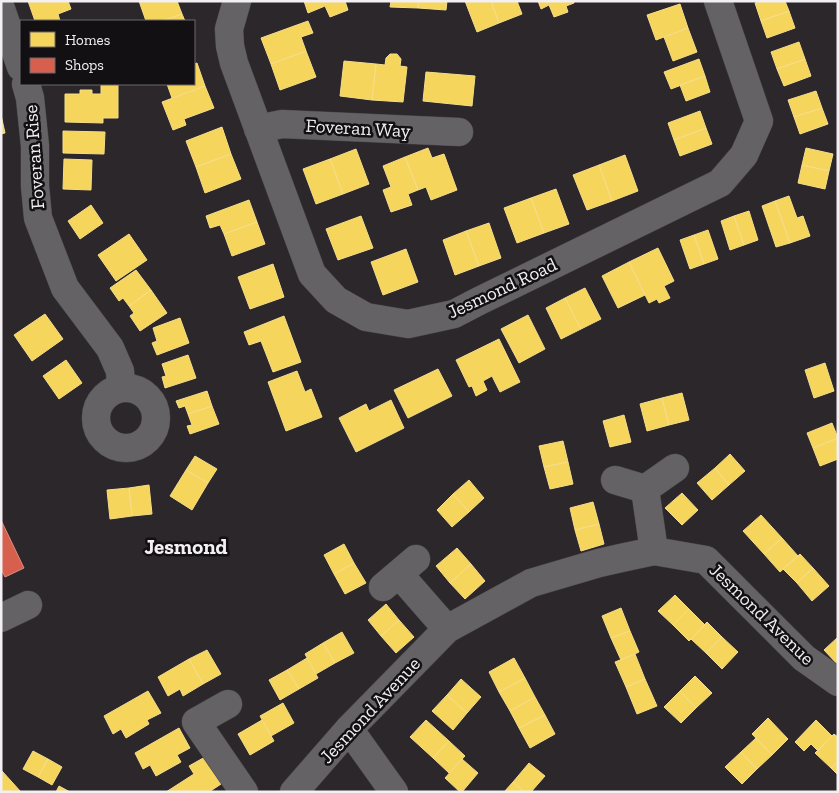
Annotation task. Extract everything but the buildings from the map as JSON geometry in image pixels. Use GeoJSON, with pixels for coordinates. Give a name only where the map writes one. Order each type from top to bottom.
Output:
{"type":"FeatureCollection","features":[{"type":"Feature","properties":{"kind":"street","name":"Jesmond Road"},"geometry":{"type":"LineString","coordinates":[[237,1],[228,29],[234,63],[312,274],[336,300],[366,317],[408,324],[454,314],[479,300],[720,183],[744,155],[759,121],[718,1]]}},
{"type":"Feature","properties":{"kind":"street"},"geometry":{"type":"LineString","coordinates":[[1,9],[14,62]]}},
{"type":"Feature","properties":{"kind":"street","name":"Foveran Rise"},"geometry":{"type":"LineString","coordinates":[[26,85],[30,98],[35,146],[35,186],[38,218],[65,288],[110,348],[120,371],[121,388]]}},
{"type":"Feature","properties":{"kind":"street","name":"Foveran Way"},"geometry":{"type":"LineString","coordinates":[[258,129],[282,124],[459,132]]}},
{"type":"Feature","properties":{"kind":"street"},"geometry":{"type":"LineString","coordinates":[[645,489],[675,468]]}},
{"type":"Feature","properties":{"kind":"street"},"geometry":{"type":"LineString","coordinates":[[615,480],[645,489]]}},
{"type":"Feature","properties":{"kind":"street"},"geometry":{"type":"LineString","coordinates":[[645,489],[654,552]]}},
{"type":"Feature","properties":{"kind":"street","name":"Jesmond Avenue"},"geometry":{"type":"LineString","coordinates":[[294,792],[349,729],[447,629],[531,582],[599,563],[654,552],[706,560],[804,658],[838,682]]}},
{"type":"Feature","properties":{"kind":"street"},"geometry":{"type":"LineString","coordinates":[[399,573],[447,629]]}},
{"type":"Feature","properties":{"kind":"street"},"geometry":{"type":"LineString","coordinates":[[1,618],[28,605]]}},
{"type":"Feature","properties":{"kind":"street"},"geometry":{"type":"LineString","coordinates":[[228,704],[196,722],[244,792]]}},
{"type":"Feature","properties":{"kind":"street"},"geometry":{"type":"LineString","coordinates":[[349,729],[394,792]]}},
{"type":"Feature","properties":{"kind":"district","name":"Jesmond"},"geometry":{"type":"Point","coordinates":[186,546]}}]}
